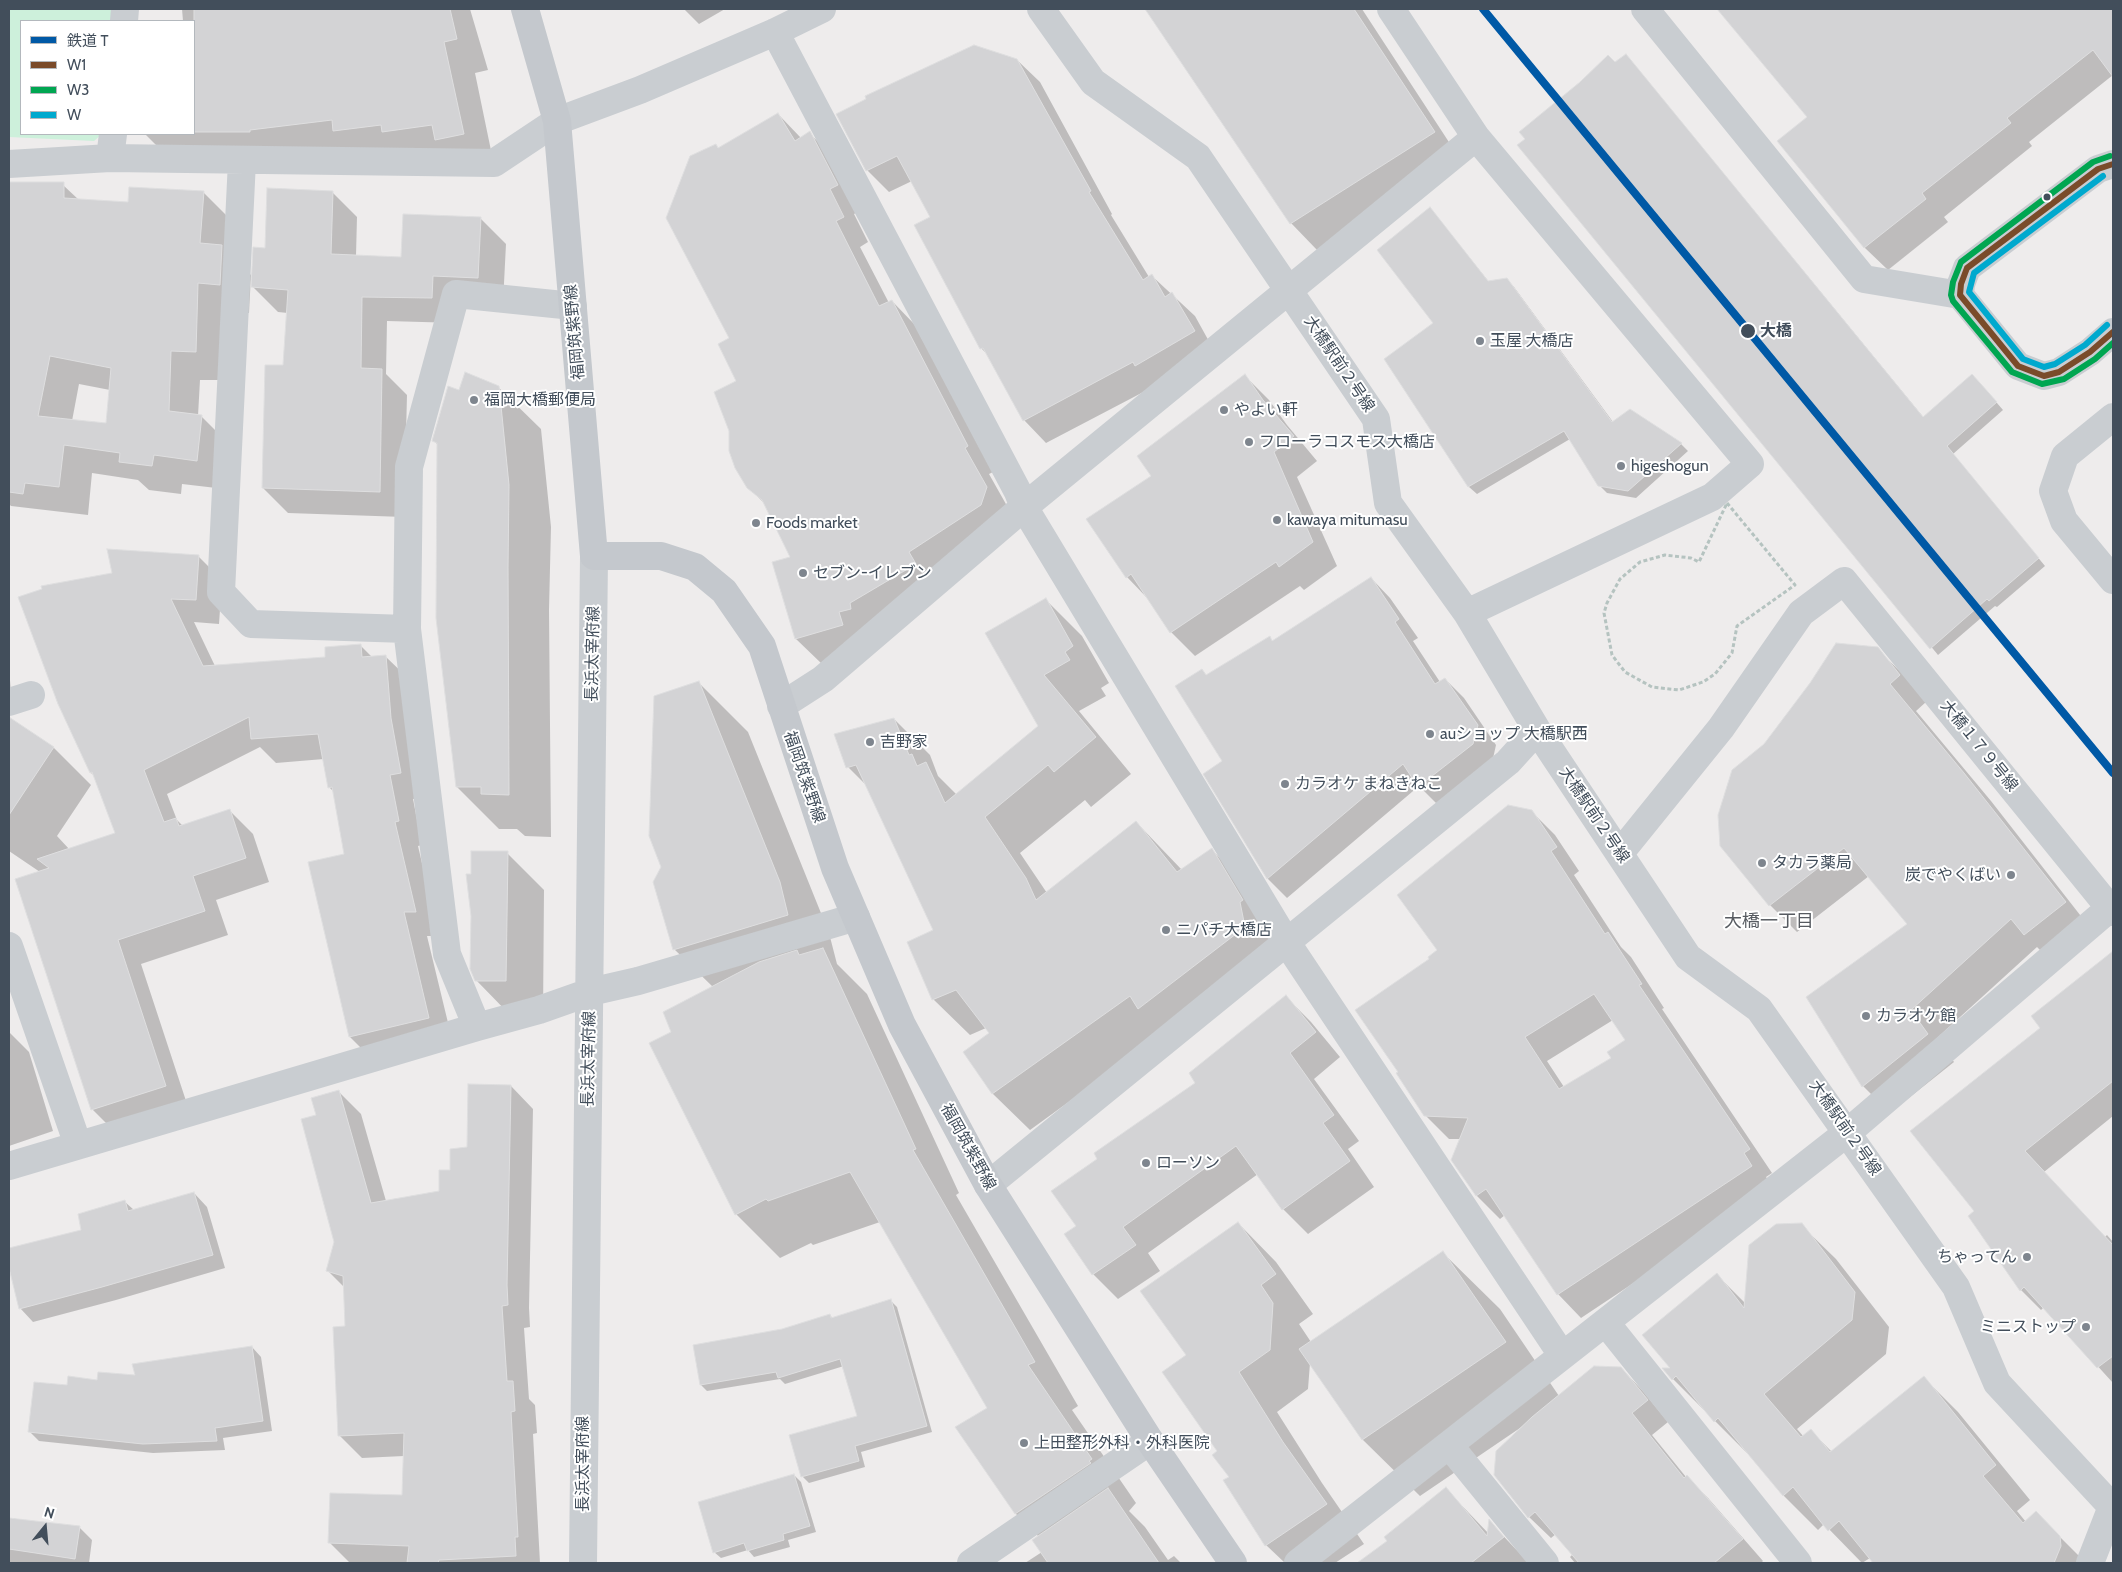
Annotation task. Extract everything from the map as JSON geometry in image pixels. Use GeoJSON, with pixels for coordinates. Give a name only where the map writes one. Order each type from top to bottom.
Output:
{"type":"FeatureCollection","features":[{"type":"Feature","properties":{"kind":"main road","name":"福岡筑紫野線"},"geometry":{"type":"LineString","coordinates":[[525,9],[557,121],[594,556],[661,556],[695,567],[724,591],[762,646],[780,706],[835,868],[902,1025],[988,1185],[1150,1441],[1233,1563]]}},
{"type":"Feature","properties":{"kind":"street"},"geometry":{"type":"LineString","coordinates":[[9,164],[111,146],[242,161],[494,163],[557,121],[640,90],[775,32],[822,9]]}},
{"type":"Feature","properties":{"kind":"street","name":"大橋駅前２号線"},"geometry":{"type":"LineString","coordinates":[[1041,9],[1093,82],[1198,157],[1376,419],[1388,503],[1467,613],[1537,730],[1688,957],[1759,1009],[1956,1286],[1997,1383],[2113,1506]]}},
{"type":"Feature","properties":{"kind":"street"},"geometry":{"type":"LineString","coordinates":[[1391,9],[1476,138],[1750,464],[1712,498],[1467,613]]}},
{"type":"Feature","properties":{"kind":"street"},"geometry":{"type":"LineString","coordinates":[[1645,9],[1864,279],[1960,295],[2018,366],[2044,376],[2059,372],[2090,352],[2113,332]]}},
{"type":"Feature","properties":{"kind":"street"},"geometry":{"type":"LineString","coordinates":[[775,32],[1018,492],[1024,507],[1287,943],[1562,1355]]}},
{"type":"Feature","properties":{"kind":"street"},"geometry":{"type":"LineString","coordinates":[[780,706],[823,679],[1024,507],[1476,138]]}},
{"type":"Feature","properties":{"kind":"street"},"geometry":{"type":"LineString","coordinates":[[242,161],[221,592],[251,624],[407,629]]}},
{"type":"Feature","properties":{"kind":"street"},"geometry":{"type":"LineString","coordinates":[[1960,295],[1961,284],[1967,268],[2098,169],[2113,164]]}},
{"type":"Feature","properties":{"kind":"street"},"geometry":{"type":"LineString","coordinates":[[476,1027],[447,954],[407,629],[410,466],[456,294],[573,306]]}},
{"type":"Feature","properties":{"kind":"street"},"geometry":{"type":"LineString","coordinates":[[2113,417],[2065,456],[2053,491],[2064,521],[2113,580]]}},
{"type":"Feature","properties":{"kind":"street","name":"長浜太宰府線"},"geometry":{"type":"LineString","coordinates":[[583,1563],[594,556]]}},
{"type":"Feature","properties":{"kind":"street","name":"大橋１７９号線"},"geometry":{"type":"LineString","coordinates":[[1620,853],[1721,728],[1802,612],[1844,580],[2112,910]]}},
{"type":"Feature","properties":{"kind":"street"},"geometry":{"type":"LineString","coordinates":[[988,1185],[1508,762],[1537,730]]}},
{"type":"Feature","properties":{"kind":"street"},"geometry":{"type":"LineString","coordinates":[[1298,1563],[1848,1132],[2112,910]]}},
{"type":"Feature","properties":{"kind":"street"},"geometry":{"type":"LineString","coordinates":[[9,1166],[539,1010],[590,992],[638,981],[856,917]]}},
{"type":"Feature","properties":{"kind":"street"},"geometry":{"type":"LineString","coordinates":[[9,946],[78,1145]]}},
{"type":"Feature","properties":{"kind":"street"},"geometry":{"type":"LineString","coordinates":[[1606,1323],[1798,1563]]}},
{"type":"Feature","properties":{"kind":"street"},"geometry":{"type":"LineString","coordinates":[[971,1563],[1150,1441]]}},
{"type":"Feature","properties":{"kind":"street"},"geometry":{"type":"LineString","coordinates":[[1449,1445],[1545,1563]]}},
{"type":"Feature","properties":{"kind":"street"},"geometry":{"type":"LineString","coordinates":[[2090,1563],[2113,1506]]}},
{"type":"Feature","properties":{"kind":"path"},"geometry":{"type":"LineString","coordinates":[[1727,504],[1795,585],[1737,626],[1732,653],[1715,674],[1704,682],[1679,690],[1652,687],[1625,672],[1612,654],[1604,614],[1607,603],[1620,579],[1640,562],[1665,555],[1692,558],[1699,562],[1727,504]]}},
{"type":"Feature","properties":{"kind":"green space"},"geometry":{"type":"Polygon","coordinates":[[[9,9],[114,9],[114,20],[20,20],[20,135],[101,135],[94,141],[9,137],[9,9]]]}},
{"type":"Feature","properties":{"kind":"building"},"geometry":{"type":"Polygon","coordinates":[[[194,9],[450,9],[457,39],[444,42],[464,134],[435,140],[432,125],[382,132],[381,125],[333,131],[332,120],[250,130],[250,132],[195,132],[194,9]]]}},
{"type":"Feature","properties":{"kind":"building"},"geometry":{"type":"Polygon","coordinates":[[[1145,9],[1354,9],[1435,132],[1290,224],[1145,9]]]}},
{"type":"Feature","properties":{"kind":"building"},"geometry":{"type":"Polygon","coordinates":[[[1717,9],[2113,9],[2113,77],[2093,50],[2007,118],[2011,123],[1922,193],[1926,199],[1864,248],[1777,141],[1807,117],[1717,9]]]}},
{"type":"Feature","properties":{"kind":"building"},"geometry":{"type":"Polygon","coordinates":[[[974,45],[1017,59],[1091,191],[1089,192],[1143,280],[1152,274],[1165,297],[1172,292],[1195,331],[1135,366],[1133,362],[1023,421],[983,348],[980,349],[914,225],[930,217],[897,156],[866,171],[836,114],[866,99],[865,96],[974,45]]]}},
{"type":"Feature","properties":{"kind":"building"},"geometry":{"type":"Polygon","coordinates":[[[1626,54],[1923,417],[1972,374],[1997,402],[1947,446],[2039,558],[1989,601],[1987,599],[1930,649],[1517,145],[1525,139],[1519,132],[1580,82],[1608,55],[1615,62],[1626,54]]]}},
{"type":"Feature","properties":{"kind":"building"},"geometry":{"type":"Polygon","coordinates":[[[778,113],[795,141],[810,131],[838,185],[830,189],[844,217],[836,221],[879,306],[892,300],[968,446],[965,448],[987,487],[981,505],[909,552],[916,564],[850,603],[851,609],[839,612],[843,625],[795,639],[772,562],[790,557],[762,500],[747,488],[735,468],[729,451],[729,431],[714,392],[736,381],[718,344],[729,338],[666,218],[690,156],[716,144],[718,148],[778,113]]]}},
{"type":"Feature","properties":{"kind":"building"},"geometry":{"type":"Polygon","coordinates":[[[9,182],[64,182],[64,198],[128,202],[129,187],[204,191],[200,243],[222,245],[220,285],[198,283],[196,352],[171,351],[169,411],[202,415],[197,461],[154,455],[152,466],[119,462],[120,453],[64,445],[59,487],[25,483],[23,494],[9,492],[9,182]],[[50,356],[38,416],[106,423],[111,368],[50,356]]]}},
{"type":"Feature","properties":{"kind":"building"},"geometry":{"type":"Polygon","coordinates":[[[267,188],[333,191],[331,254],[401,257],[403,214],[481,217],[478,278],[433,276],[432,298],[362,297],[361,368],[382,369],[380,492],[262,488],[265,365],[283,365],[288,290],[251,287],[253,247],[265,248],[267,188]]]}},
{"type":"Feature","properties":{"kind":"building","name":"玉屋 大橋店"},"geometry":{"type":"Polygon","coordinates":[[[1430,207],[1488,281],[1507,278],[1612,422],[1630,409],[1682,443],[1628,491],[1598,486],[1564,431],[1468,487],[1384,359],[1433,323],[1377,250],[1430,207]]]}},
{"type":"Feature","properties":{"kind":"building"},"geometry":{"type":"Polygon","coordinates":[[[465,372],[499,386],[509,485],[509,795],[481,794],[481,787],[456,787],[436,618],[437,443],[432,441],[448,386],[459,390],[465,372]]]}},
{"type":"Feature","properties":{"kind":"building"},"geometry":{"type":"Polygon","coordinates":[[[1245,374],[1263,400],[1294,436],[1274,452],[1313,542],[1279,567],[1276,562],[1170,633],[1131,574],[1126,578],[1086,519],[1151,476],[1137,456],[1245,374]]]}},
{"type":"Feature","properties":{"kind":"building"},"geometry":{"type":"Polygon","coordinates":[[[107,549],[199,555],[196,600],[171,599],[203,666],[325,657],[325,647],[361,644],[362,657],[386,655],[391,718],[401,773],[390,775],[399,821],[395,822],[416,912],[404,912],[429,1018],[349,1037],[308,862],[344,854],[332,787],[328,788],[318,734],[251,739],[249,717],[144,770],[164,822],[176,818],[179,826],[230,809],[246,858],[193,876],[205,911],[118,940],[166,1086],[91,1110],[15,879],[49,868],[37,859],[115,833],[92,772],[90,773],[58,704],[18,597],[42,589],[41,586],[112,573],[107,549]]]}},
{"type":"Feature","properties":{"kind":"building"},"geometry":{"type":"Polygon","coordinates":[[[1371,577],[1399,619],[1395,622],[1435,684],[1445,678],[1478,725],[1473,744],[1418,787],[1403,764],[1267,879],[1203,774],[1222,761],[1175,686],[1202,669],[1206,675],[1270,636],[1272,641],[1371,577]]]}},
{"type":"Feature","properties":{"kind":"building"},"geometry":{"type":"Polygon","coordinates":[[[1046,598],[1073,646],[1065,652],[1070,660],[1044,675],[1096,737],[1054,772],[1048,765],[985,817],[1026,878],[1036,900],[1136,821],[1177,872],[1212,848],[1243,900],[1240,902],[1245,927],[1138,1009],[1130,996],[992,1094],[963,1052],[989,1033],[956,990],[932,1000],[907,942],[933,930],[856,765],[846,768],[834,734],[894,718],[909,755],[912,754],[917,766],[926,762],[945,803],[1038,726],[985,633],[1046,598]]]}},
{"type":"Feature","properties":{"kind":"building"},"geometry":{"type":"Polygon","coordinates":[[[1836,643],[1878,647],[1900,675],[1890,684],[1964,773],[2066,902],[2024,935],[2011,919],[1911,1010],[1928,1034],[1862,1087],[1806,997],[1907,924],[1844,848],[1769,906],[1720,846],[1718,815],[1732,770],[1764,744],[1810,683],[1836,643]]]}},
{"type":"Feature","properties":{"kind":"building"},"geometry":{"type":"Polygon","coordinates":[[[699,681],[780,882],[788,915],[673,950],[653,882],[661,867],[649,836],[654,696],[699,681]]]}},
{"type":"Feature","properties":{"kind":"building"},"geometry":{"type":"Polygon","coordinates":[[[9,717],[54,747],[9,815],[9,717]]]}},
{"type":"Feature","properties":{"kind":"building"},"geometry":{"type":"Polygon","coordinates":[[[1508,805],[1532,810],[1557,847],[1551,851],[1605,934],[1608,932],[1642,984],[1639,985],[1750,1149],[1744,1153],[1752,1166],[1557,1295],[1486,1189],[1476,1196],[1451,1160],[1468,1118],[1424,1116],[1396,1073],[1398,1072],[1355,1010],[1429,959],[1428,957],[1437,950],[1397,895],[1508,805]],[[1594,994],[1525,1037],[1559,1089],[1611,1058],[1607,1052],[1625,1040],[1594,994]]]}},
{"type":"Feature","properties":{"kind":"building"},"geometry":{"type":"Polygon","coordinates":[[[471,851],[508,851],[506,981],[475,981],[470,969],[471,916],[466,874],[471,874],[471,851]]]}},
{"type":"Feature","properties":{"kind":"building"},"geometry":{"type":"Polygon","coordinates":[[[823,948],[916,1149],[913,1150],[1035,1362],[1028,1365],[1092,1459],[1089,1461],[1091,1463],[1015,1514],[955,1427],[987,1408],[850,1172],[768,1201],[766,1199],[735,1215],[649,1043],[671,1032],[663,1012],[759,962],[797,950],[799,955],[823,948]]]}},
{"type":"Feature","properties":{"kind":"building"},"geometry":{"type":"Polygon","coordinates":[[[2113,951],[2113,1081],[2025,1151],[2113,1245],[2113,1356],[2097,1368],[2024,1287],[2020,1291],[1968,1216],[1974,1211],[1910,1131],[2040,1028],[2031,1016],[2113,951]]]}},
{"type":"Feature","properties":{"kind":"building"},"geometry":{"type":"Polygon","coordinates":[[[1286,995],[1316,1032],[1290,1053],[1334,1115],[1323,1123],[1350,1161],[1282,1210],[1236,1146],[1123,1227],[1136,1245],[1092,1275],[1064,1234],[1076,1226],[1051,1191],[1097,1159],[1094,1153],[1195,1083],[1189,1073],[1286,995]]]}},
{"type":"Feature","properties":{"kind":"building"},"geometry":{"type":"Polygon","coordinates":[[[468,1084],[511,1085],[508,1305],[502,1306],[507,1381],[513,1381],[515,1411],[511,1412],[518,1537],[515,1537],[516,1556],[439,1560],[438,1563],[407,1563],[409,1546],[328,1543],[330,1493],[402,1495],[404,1433],[338,1436],[333,1327],[345,1326],[343,1276],[326,1271],[334,1242],[301,1119],[316,1115],[311,1098],[339,1090],[371,1203],[439,1191],[439,1170],[450,1170],[450,1149],[467,1147],[468,1084]]]}},
{"type":"Feature","properties":{"kind":"building"},"geometry":{"type":"Polygon","coordinates":[[[194,1192],[213,1255],[19,1309],[9,1268],[9,1248],[81,1230],[78,1214],[125,1200],[128,1211],[194,1192]]]}},
{"type":"Feature","properties":{"kind":"building"},"geometry":{"type":"Polygon","coordinates":[[[1238,1222],[1276,1274],[1261,1285],[1273,1303],[1270,1350],[1239,1372],[1283,1442],[1327,1504],[1265,1546],[1223,1480],[1229,1477],[1212,1455],[1217,1451],[1162,1372],[1186,1355],[1140,1291],[1238,1222]]]}},
{"type":"Feature","properties":{"kind":"building"},"geometry":{"type":"Polygon","coordinates":[[[1802,1223],[1855,1292],[1852,1320],[1764,1394],[1801,1437],[1811,1429],[1830,1452],[1924,1376],[1996,1465],[1983,1476],[2023,1523],[2036,1511],[2060,1536],[2061,1546],[2054,1563],[1873,1563],[1839,1521],[1828,1531],[1793,1487],[1783,1496],[1718,1418],[1714,1422],[1676,1376],[1672,1380],[1662,1368],[1670,1368],[1642,1335],[1717,1273],[1744,1308],[1749,1245],[1776,1224],[1802,1223]]]}},
{"type":"Feature","properties":{"kind":"building"},"geometry":{"type":"Polygon","coordinates":[[[1443,1251],[1506,1342],[1362,1440],[1299,1349],[1443,1251]]]}},
{"type":"Feature","properties":{"kind":"building"},"geometry":{"type":"Polygon","coordinates":[[[891,1299],[927,1426],[855,1446],[859,1461],[801,1477],[789,1435],[857,1416],[840,1359],[778,1378],[776,1372],[700,1385],[693,1345],[782,1329],[830,1314],[831,1318],[891,1299]]]}},
{"type":"Feature","properties":{"kind":"building"},"geometry":{"type":"Polygon","coordinates":[[[252,1346],[263,1421],[215,1428],[217,1441],[143,1444],[28,1432],[34,1382],[67,1385],[68,1376],[97,1380],[98,1372],[135,1375],[132,1364],[252,1346]]]}},
{"type":"Feature","properties":{"kind":"building"},"geometry":{"type":"Polygon","coordinates":[[[1594,1366],[1621,1367],[1648,1400],[1632,1413],[1684,1478],[1687,1475],[1743,1539],[1714,1563],[1579,1563],[1535,1512],[1528,1518],[1494,1475],[1496,1451],[1532,1417],[1594,1366]]]}},
{"type":"Feature","properties":{"kind":"building"},"geometry":{"type":"Polygon","coordinates":[[[794,1474],[810,1526],[783,1534],[784,1540],[747,1551],[744,1543],[713,1553],[698,1502],[794,1474]]]}},
{"type":"Feature","properties":{"kind":"building"},"geometry":{"type":"Polygon","coordinates":[[[1446,1487],[1487,1536],[1489,1519],[1504,1537],[1471,1563],[1357,1563],[1387,1541],[1384,1537],[1446,1487]]]}},
{"type":"Feature","properties":{"kind":"building"},"geometry":{"type":"Polygon","coordinates":[[[1108,1488],[1159,1563],[1048,1563],[1032,1540],[1108,1488]]]}},
{"type":"Feature","properties":{"kind":"building"},"geometry":{"type":"Polygon","coordinates":[[[9,1518],[80,1526],[75,1559],[9,1549],[9,1518]]]}},
{"type":"Feature","properties":{"kind":"rail line","name":"T"},"geometry":{"type":"LineString","coordinates":[[1483,9],[2113,773]]}},
{"type":"Feature","properties":{"kind":"transit line","name":"W3"},"geometry":{"type":"LineString","coordinates":[[2110,156],[2093,162],[1961,262],[1953,282],[1951,295],[1953,301],[2012,372],[2042,384],[2064,379],[2095,359],[2113,343]]}},
{"type":"Feature","properties":{"kind":"transit line","name":"W1"},"geometry":{"type":"LineString","coordinates":[[2113,164],[2098,169],[1967,268],[1961,284],[1960,295],[2018,366],[2044,376],[2059,372],[2090,352],[2113,332]]}},
{"type":"Feature","properties":{"kind":"transit line","name":"W"},"geometry":{"type":"LineString","coordinates":[[2103,176],[1974,273],[1969,292],[2023,359],[2044,367],[2055,364],[2085,345],[2107,325]]}},
{"type":"Feature","properties":{"kind":"place","name":"大橋"},"geometry":{"type":"Point","coordinates":[1748,331]}},
{"type":"Feature","properties":{"kind":"place","name":"玉屋 大橋店"},"geometry":{"type":"Point","coordinates":[1480,341]}},
{"type":"Feature","properties":{"kind":"place","name":"福岡大橋郵便局"},"geometry":{"type":"Point","coordinates":[474,400]}},
{"type":"Feature","properties":{"kind":"place","name":"やよい軒"},"geometry":{"type":"Point","coordinates":[1224,410]}},
{"type":"Feature","properties":{"kind":"place","name":"フローラコスモス大橋店"},"geometry":{"type":"Point","coordinates":[1249,442]}},
{"type":"Feature","properties":{"kind":"place","name":"higeshogun"},"geometry":{"type":"Point","coordinates":[1621,466]}},
{"type":"Feature","properties":{"kind":"place","name":"kawaya mitumasu"},"geometry":{"type":"Point","coordinates":[1277,520]}},
{"type":"Feature","properties":{"kind":"place","name":"Foods market"},"geometry":{"type":"Point","coordinates":[756,523]}},
{"type":"Feature","properties":{"kind":"place","name":"セブン-イレブン"},"geometry":{"type":"Point","coordinates":[803,573]}},
{"type":"Feature","properties":{"kind":"place","name":"auショップ 大橋駅西"},"geometry":{"type":"Point","coordinates":[1430,734]}},
{"type":"Feature","properties":{"kind":"place","name":"吉野家"},"geometry":{"type":"Point","coordinates":[870,742]}},
{"type":"Feature","properties":{"kind":"place","name":"カラオケ まねきねこ"},"geometry":{"type":"Point","coordinates":[1285,784]}},
{"type":"Feature","properties":{"kind":"place","name":"タカラ薬局"},"geometry":{"type":"Point","coordinates":[1762,863]}},
{"type":"Feature","properties":{"kind":"place","name":"炭でやくばい"},"geometry":{"type":"Point","coordinates":[2011,875]}},
{"type":"Feature","properties":{"kind":"place","name":"ニパチ大橋店"},"geometry":{"type":"Point","coordinates":[1166,930]}},
{"type":"Feature","properties":{"kind":"place","name":"カラオケ館"},"geometry":{"type":"Point","coordinates":[1866,1016]}},
{"type":"Feature","properties":{"kind":"place","name":"ローソン"},"geometry":{"type":"Point","coordinates":[1146,1163]}},
{"type":"Feature","properties":{"kind":"place","name":"ちゃってん"},"geometry":{"type":"Point","coordinates":[2027,1257]}},
{"type":"Feature","properties":{"kind":"place","name":"ミニストップ"},"geometry":{"type":"Point","coordinates":[2086,1327]}},
{"type":"Feature","properties":{"kind":"place","name":"上田整形外科・外科医院"},"geometry":{"type":"Point","coordinates":[1024,1443]}},
{"type":"Feature","properties":{"kind":"district","name":"大橋一丁目"},"geometry":{"type":"Point","coordinates":[1769,922]}}]}
